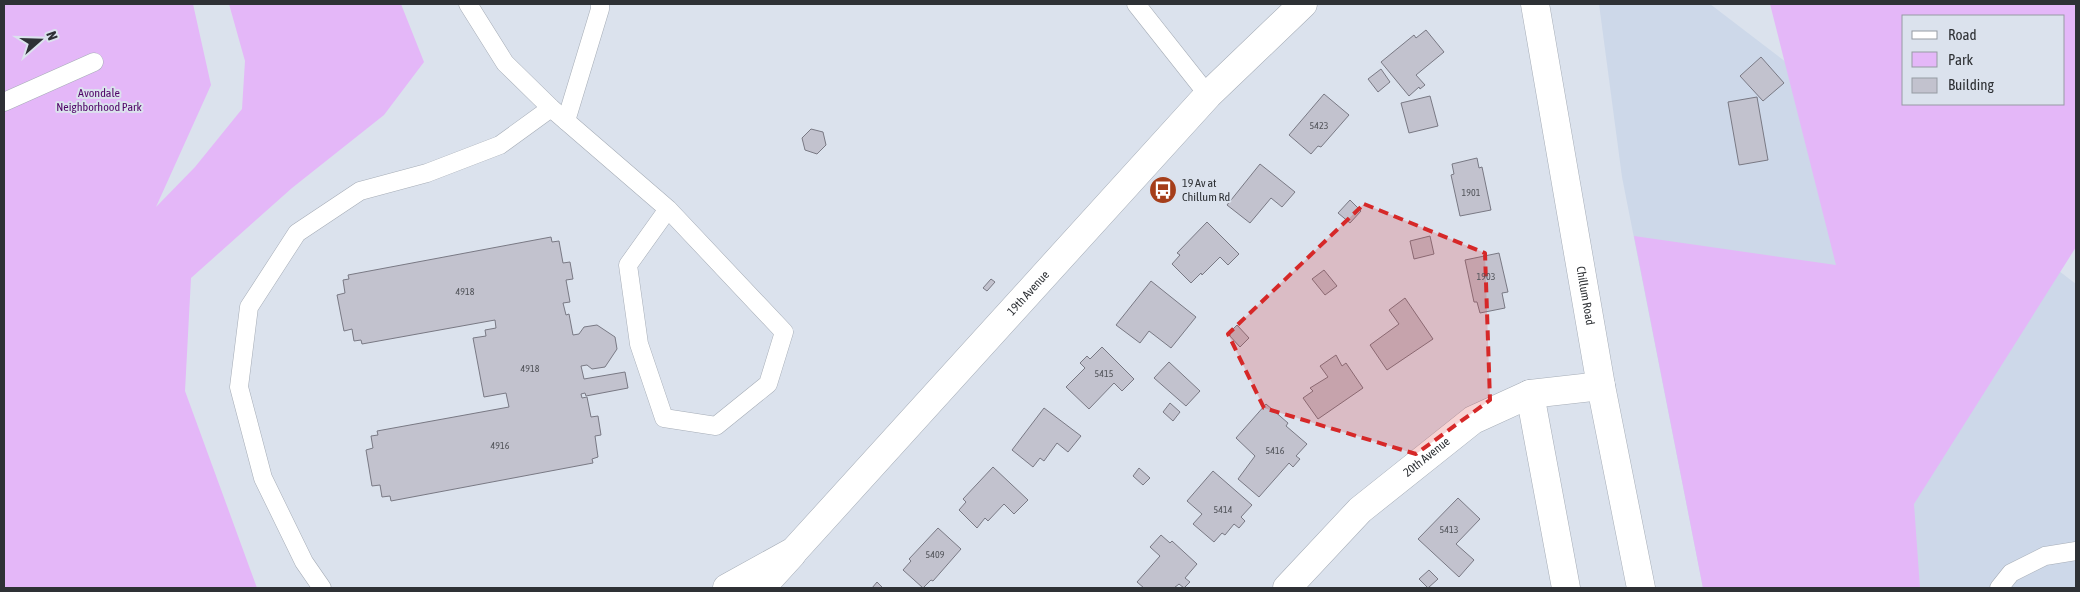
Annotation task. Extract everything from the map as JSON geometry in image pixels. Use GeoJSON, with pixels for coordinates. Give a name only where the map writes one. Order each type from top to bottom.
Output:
{"type":"FeatureCollection","features":[{"type":"Feature","properties":{"kind":"street","name":"19th Avenue"},"geometry":{"type":"LineString","coordinates":[[761,588],[1208,95],[1303,4]]}},
{"type":"Feature","properties":{"kind":"street","name":"Chillum Road"},"geometry":{"type":"LineString","coordinates":[[1535,4],[1601,386],[1640,588]]}},
{"type":"Feature","properties":{"kind":"street","name":"20th Avenue"},"geometry":{"type":"LineString","coordinates":[[1287,588],[1360,510],[1473,420],[1530,394],[1601,386]]}},
{"type":"Feature","properties":{"kind":"street"},"geometry":{"type":"LineString","coordinates":[[1530,394],[1566,588]]}},
{"type":"Feature","properties":{"kind":"street"},"geometry":{"type":"LineString","coordinates":[[726,588],[794,551]]}},
{"type":"Feature","properties":{"kind":"lane"},"geometry":{"type":"LineString","coordinates":[[468,4],[505,63],[551,108],[668,209],[784,332],[768,384],[716,426],[664,418],[639,344],[628,265],[668,209]]}},
{"type":"Feature","properties":{"kind":"lane"},"geometry":{"type":"LineString","coordinates":[[566,121],[600,4]]}},
{"type":"Feature","properties":{"kind":"lane"},"geometry":{"type":"LineString","coordinates":[[1136,4],[1208,95]]}},
{"type":"Feature","properties":{"kind":"lane"},"geometry":{"type":"LineString","coordinates":[[4,102],[94,62]]}},
{"type":"Feature","properties":{"kind":"lane"},"geometry":{"type":"LineString","coordinates":[[322,588],[304,562],[263,478],[239,387],[249,306],[297,233],[360,192],[428,174],[500,145],[551,108]]}},
{"type":"Feature","properties":{"kind":"lane"},"geometry":{"type":"LineString","coordinates":[[1999,588],[2011,573],[2045,556],[2076,552]]}},
{"type":"Feature","properties":{"kind":"highlighted area"},"geometry":{"type":"Polygon","coordinates":[[[1364,204],[1485,253],[1490,400],[1416,454],[1264,408],[1228,334],[1364,204]]]}},
{"type":"Feature","properties":{"kind":"shaded area"},"geometry":{"type":"Polygon","coordinates":[[[1599,4],[1710,4],[2076,284],[2076,588],[1703,588],[1622,177],[1599,4]]]}},
{"type":"Feature","properties":{"kind":"green space","name":"Avondale Neighborhood Park"},"geometry":{"type":"Polygon","coordinates":[[[4,4],[193,4],[211,85],[156,207],[195,167],[242,109],[245,61],[229,4],[401,4],[424,62],[384,115],[292,188],[191,278],[185,391],[257,588],[4,588],[4,4]]]}},
{"type":"Feature","properties":{"kind":"green space"},"geometry":{"type":"Polygon","coordinates":[[[1770,4],[2076,4],[2076,247],[1914,504],[1920,588],[1703,588],[1634,236],[1836,265],[1770,4]]]}},
{"type":"Feature","properties":{"kind":"building"},"geometry":{"type":"Polygon","coordinates":[[[1426,30],[1444,52],[1416,75],[1425,85],[1420,89],[1419,87],[1409,96],[1381,62],[1414,35],[1416,38],[1426,30]]]}},
{"type":"Feature","properties":{"kind":"building"},"geometry":{"type":"Polygon","coordinates":[[[1761,57],[1784,83],[1763,101],[1740,76],[1761,57]]]}},
{"type":"Feature","properties":{"kind":"building"},"geometry":{"type":"Polygon","coordinates":[[[1381,69],[1390,82],[1378,92],[1368,79],[1381,69]]]}},
{"type":"Feature","properties":{"kind":"building"},"geometry":{"type":"Polygon","coordinates":[[[1324,94],[1349,115],[1321,147],[1318,146],[1311,154],[1289,135],[1324,94]]]}},
{"type":"Feature","properties":{"kind":"building"},"geometry":{"type":"Polygon","coordinates":[[[1430,96],[1438,126],[1409,133],[1401,103],[1430,96]]]}},
{"type":"Feature","properties":{"kind":"building"},"geometry":{"type":"Polygon","coordinates":[[[1757,97],[1768,160],[1739,165],[1728,102],[1757,97]]]}},
{"type":"Feature","properties":{"kind":"building"},"geometry":{"type":"Polygon","coordinates":[[[811,129],[823,132],[826,145],[817,154],[805,150],[802,138],[811,129]]]}},
{"type":"Feature","properties":{"kind":"building"},"geometry":{"type":"Polygon","coordinates":[[[1477,158],[1479,168],[1482,167],[1491,210],[1460,216],[1451,175],[1454,174],[1452,164],[1477,158]]]}},
{"type":"Feature","properties":{"kind":"building"},"geometry":{"type":"Polygon","coordinates":[[[1260,164],[1295,192],[1282,207],[1271,198],[1250,223],[1227,205],[1260,164]]]}},
{"type":"Feature","properties":{"kind":"building"},"geometry":{"type":"Polygon","coordinates":[[[1350,200],[1361,211],[1350,223],[1338,213],[1350,200]]]}},
{"type":"Feature","properties":{"kind":"building"},"geometry":{"type":"Polygon","coordinates":[[[1207,222],[1239,254],[1228,265],[1220,257],[1191,283],[1172,264],[1180,255],[1177,253],[1207,222]]]}},
{"type":"Feature","properties":{"kind":"building"},"geometry":{"type":"Polygon","coordinates":[[[1430,236],[1434,254],[1414,259],[1410,241],[1430,236]]]}},
{"type":"Feature","properties":{"kind":"building"},"geometry":{"type":"Polygon","coordinates":[[[551,237],[552,242],[559,241],[563,263],[570,262],[573,279],[566,280],[570,302],[563,303],[566,315],[569,314],[573,335],[579,334],[584,327],[597,325],[615,337],[617,349],[605,367],[592,369],[587,365],[581,366],[584,379],[625,372],[628,388],[586,396],[585,393],[581,394],[582,398],[587,397],[591,417],[598,416],[601,435],[595,436],[598,457],[592,459],[593,463],[391,501],[390,496],[382,497],[380,485],[372,486],[366,450],[373,448],[371,436],[378,435],[377,431],[509,407],[506,393],[484,397],[473,338],[486,336],[485,330],[496,328],[495,320],[362,344],[361,340],[354,341],[352,329],[344,331],[337,295],[345,293],[343,280],[349,279],[348,275],[551,237]]]}},
{"type":"Feature","properties":{"kind":"building"},"geometry":{"type":"Polygon","coordinates":[[[1499,253],[1508,292],[1502,293],[1505,308],[1480,313],[1477,302],[1474,302],[1465,260],[1499,253]]]}},
{"type":"Feature","properties":{"kind":"building"},"geometry":{"type":"Polygon","coordinates":[[[1324,270],[1337,286],[1325,295],[1312,279],[1324,270]]]}},
{"type":"Feature","properties":{"kind":"building"},"geometry":{"type":"Polygon","coordinates":[[[991,279],[995,282],[987,291],[983,288],[991,279]]]}},
{"type":"Feature","properties":{"kind":"building"},"geometry":{"type":"Polygon","coordinates":[[[1151,281],[1196,317],[1171,348],[1149,331],[1140,343],[1116,325],[1151,281]]]}},
{"type":"Feature","properties":{"kind":"building"},"geometry":{"type":"Polygon","coordinates":[[[1405,298],[1433,339],[1387,370],[1370,345],[1399,324],[1389,310],[1405,298]]]}},
{"type":"Feature","properties":{"kind":"building"},"geometry":{"type":"Polygon","coordinates":[[[1237,325],[1249,338],[1240,347],[1228,334],[1237,325]]]}},
{"type":"Feature","properties":{"kind":"building"},"geometry":{"type":"Polygon","coordinates":[[[1102,347],[1134,379],[1122,391],[1114,383],[1089,409],[1066,387],[1085,368],[1080,363],[1087,356],[1090,359],[1102,347]]]}},
{"type":"Feature","properties":{"kind":"building"},"geometry":{"type":"Polygon","coordinates":[[[1336,355],[1342,366],[1346,363],[1363,388],[1318,419],[1303,398],[1313,391],[1310,388],[1328,377],[1320,366],[1336,355]]]}},
{"type":"Feature","properties":{"kind":"building"},"geometry":{"type":"Polygon","coordinates":[[[1169,362],[1200,391],[1186,406],[1154,378],[1169,362]]]}},
{"type":"Feature","properties":{"kind":"building"},"geometry":{"type":"Polygon","coordinates":[[[1170,403],[1180,412],[1173,421],[1163,412],[1170,403]]]}},
{"type":"Feature","properties":{"kind":"building"},"geometry":{"type":"Polygon","coordinates":[[[1266,404],[1288,423],[1286,426],[1307,444],[1296,456],[1300,459],[1293,467],[1289,463],[1259,497],[1238,479],[1255,456],[1236,438],[1266,404]]]}},
{"type":"Feature","properties":{"kind":"building"},"geometry":{"type":"Polygon","coordinates":[[[1044,408],[1081,436],[1068,452],[1057,443],[1044,461],[1040,458],[1033,467],[1012,450],[1044,408]]]}},
{"type":"Feature","properties":{"kind":"building"},"geometry":{"type":"Polygon","coordinates":[[[993,467],[1028,500],[1014,514],[1004,504],[988,521],[985,518],[977,528],[959,510],[966,502],[963,499],[993,467]]]}},
{"type":"Feature","properties":{"kind":"building"},"geometry":{"type":"Polygon","coordinates":[[[1139,468],[1150,478],[1143,485],[1133,476],[1139,468]]]}},
{"type":"Feature","properties":{"kind":"building"},"geometry":{"type":"Polygon","coordinates":[[[1213,471],[1252,505],[1241,517],[1245,521],[1239,528],[1234,524],[1225,535],[1222,533],[1214,542],[1193,524],[1202,514],[1187,501],[1213,471]]]}},
{"type":"Feature","properties":{"kind":"building"},"geometry":{"type":"Polygon","coordinates":[[[1458,498],[1480,519],[1456,544],[1474,560],[1459,577],[1418,539],[1458,498]]]}},
{"type":"Feature","properties":{"kind":"building"},"geometry":{"type":"Polygon","coordinates":[[[938,528],[961,549],[933,581],[931,580],[923,588],[903,570],[911,561],[909,559],[938,528]]]}},
{"type":"Feature","properties":{"kind":"building"},"geometry":{"type":"Polygon","coordinates":[[[1161,535],[1170,543],[1172,541],[1197,564],[1185,578],[1190,582],[1184,588],[1179,584],[1174,588],[1144,588],[1137,582],[1160,556],[1150,547],[1161,535]]]}},
{"type":"Feature","properties":{"kind":"building"},"geometry":{"type":"Polygon","coordinates":[[[1429,570],[1438,579],[1428,588],[1419,579],[1429,570]]]}},
{"type":"Feature","properties":{"kind":"building"},"geometry":{"type":"Polygon","coordinates":[[[877,582],[883,588],[872,588],[877,582]]]}},
{"type":"Feature","properties":{"kind":"place","name":"19 Av at Chillum Rd"},"geometry":{"type":"Point","coordinates":[1163,190]}}]}
